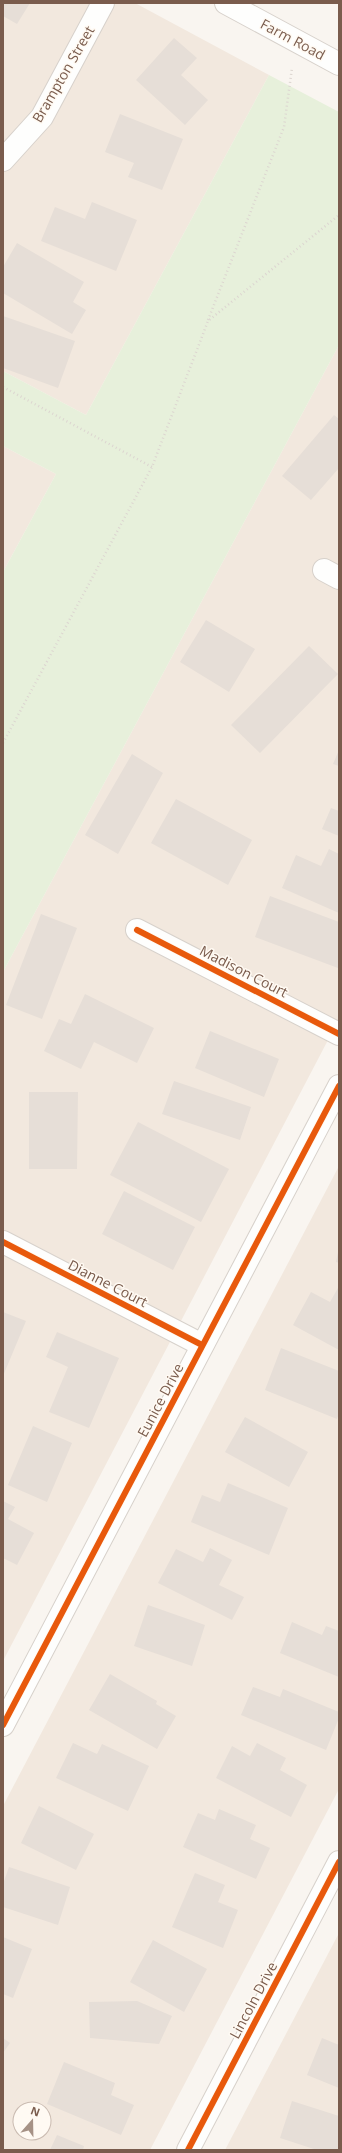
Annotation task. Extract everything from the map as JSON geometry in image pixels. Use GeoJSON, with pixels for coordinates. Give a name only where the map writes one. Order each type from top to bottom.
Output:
{"type":"FeatureCollection","features":[{"type":"Feature","properties":{"kind":"street","name":"Brampton Street"},"geometry":{"type":"LineString","coordinates":[[3,160],[42,117],[103,3]]}},
{"type":"Feature","properties":{"kind":"street","name":"Farm Road"},"geometry":{"type":"LineString","coordinates":[[226,3],[339,64]]}},
{"type":"Feature","properties":{"kind":"street","name":"Madison Court"},"geometry":{"type":"LineString","coordinates":[[137,930],[339,1034]]}},
{"type":"Feature","properties":{"kind":"street","name":"Eunice Drive"},"geometry":{"type":"LineString","coordinates":[[3,1725],[339,1086]]}},
{"type":"Feature","properties":{"kind":"street","name":"Dianne Court"},"geometry":{"type":"LineString","coordinates":[[3,1242],[202,1345]]}},
{"type":"Feature","properties":{"kind":"street","name":"Lincoln Drive"},"geometry":{"type":"LineString","coordinates":[[188,2150],[339,1862]]}},
{"type":"Feature","properties":{"kind":"path"},"geometry":{"type":"LineString","coordinates":[[3,743],[152,467],[284,127],[296,40]]}},
{"type":"Feature","properties":{"kind":"path"},"geometry":{"type":"LineString","coordinates":[[208,321],[339,215]]}},
{"type":"Feature","properties":{"kind":"path"},"geometry":{"type":"LineString","coordinates":[[3,387],[152,467]]}},
{"type":"Feature","properties":{"kind":"shaded area"},"geometry":{"type":"Polygon","coordinates":[[[3,3],[135,3],[269,75],[86,415],[3,371],[3,3]]]}},
{"type":"Feature","properties":{"kind":"shaded area"},"geometry":{"type":"Polygon","coordinates":[[[339,345],[339,1019],[3,1661],[3,972],[339,345]]]}},
{"type":"Feature","properties":{"kind":"shaded area"},"geometry":{"type":"Polygon","coordinates":[[[3,446],[56,474],[3,572],[3,446]]]}},
{"type":"Feature","properties":{"kind":"shaded area"},"geometry":{"type":"Polygon","coordinates":[[[339,1166],[339,1789],[150,2150],[3,2150],[3,1806],[339,1166]]]}},
{"type":"Feature","properties":{"kind":"shaded area"},"geometry":{"type":"Polygon","coordinates":[[[339,1933],[339,2150],[225,2150],[339,1933]]]}},
{"type":"Feature","properties":{"kind":"green space"},"geometry":{"type":"Polygon","coordinates":[[[269,75],[339,112],[339,345],[3,972],[3,572],[56,474],[3,446],[3,371],[86,415],[269,75]]]}},
{"type":"Feature","properties":{"kind":"building"},"geometry":{"type":"Polygon","coordinates":[[[3,3],[30,3],[17,24],[3,16],[3,3]]]}},
{"type":"Feature","properties":{"kind":"building"},"geometry":{"type":"Polygon","coordinates":[[[174,38],[197,58],[181,75],[208,100],[185,125],[136,80],[174,38]]]}},
{"type":"Feature","properties":{"kind":"building"},"geometry":{"type":"Polygon","coordinates":[[[120,114],[183,139],[162,190],[128,177],[134,163],[105,152],[120,114]]]}},
{"type":"Feature","properties":{"kind":"building"},"geometry":{"type":"Polygon","coordinates":[[[92,202],[137,220],[116,271],[41,241],[55,207],[85,219],[92,202]]]}},
{"type":"Feature","properties":{"kind":"building"},"geometry":{"type":"Polygon","coordinates":[[[17,243],[84,282],[73,302],[86,310],[72,334],[3,293],[3,267],[17,243]]]}},
{"type":"Feature","properties":{"kind":"building"},"geometry":{"type":"Polygon","coordinates":[[[3,316],[75,341],[58,388],[3,368],[3,316]]]}},
{"type":"Feature","properties":{"kind":"building"},"geometry":{"type":"Polygon","coordinates":[[[334,415],[339,419],[339,468],[311,500],[282,476],[334,415]]]}},
{"type":"Feature","properties":{"kind":"building"},"geometry":{"type":"Polygon","coordinates":[[[206,620],[255,649],[229,692],[180,662],[206,620]]]}},
{"type":"Feature","properties":{"kind":"building"},"geometry":{"type":"Polygon","coordinates":[[[309,646],[338,674],[260,753],[231,725],[309,646]]]}},
{"type":"Feature","properties":{"kind":"building"},"geometry":{"type":"Polygon","coordinates":[[[339,750],[339,766],[333,764],[339,750]]]}},
{"type":"Feature","properties":{"kind":"building"},"geometry":{"type":"Polygon","coordinates":[[[132,754],[163,773],[118,854],[85,835],[132,754]]]}},
{"type":"Feature","properties":{"kind":"building"},"geometry":{"type":"Polygon","coordinates":[[[176,799],[252,840],[228,885],[151,843],[176,799]]]}},
{"type":"Feature","properties":{"kind":"building"},"geometry":{"type":"Polygon","coordinates":[[[331,808],[339,811],[339,836],[322,829],[331,808]]]}},
{"type":"Feature","properties":{"kind":"building"},"geometry":{"type":"Polygon","coordinates":[[[329,849],[339,854],[339,913],[282,888],[296,855],[321,866],[329,849]]]}},
{"type":"Feature","properties":{"kind":"building"},"geometry":{"type":"Polygon","coordinates":[[[270,896],[339,922],[338,968],[255,937],[270,896]]]}},
{"type":"Feature","properties":{"kind":"building"},"geometry":{"type":"Polygon","coordinates":[[[41,914],[77,928],[42,1019],[6,1005],[41,914]]]}},
{"type":"Feature","properties":{"kind":"building"},"geometry":{"type":"Polygon","coordinates":[[[85,994],[154,1028],[137,1063],[94,1042],[81,1069],[44,1051],[59,1019],[71,1024],[85,994]]]}},
{"type":"Feature","properties":{"kind":"building"},"geometry":{"type":"Polygon","coordinates":[[[210,1031],[279,1059],[264,1097],[195,1068],[210,1031]]]}},
{"type":"Feature","properties":{"kind":"building"},"geometry":{"type":"Polygon","coordinates":[[[174,1081],[251,1107],[240,1140],[162,1114],[174,1081]]]}},
{"type":"Feature","properties":{"kind":"building"},"geometry":{"type":"Polygon","coordinates":[[[29,1092],[78,1092],[77,1169],[29,1169],[29,1092]]]}},
{"type":"Feature","properties":{"kind":"building"},"geometry":{"type":"Polygon","coordinates":[[[138,1122],[229,1169],[201,1222],[110,1175],[138,1122]]]}},
{"type":"Feature","properties":{"kind":"building"},"geometry":{"type":"Polygon","coordinates":[[[124,1191],[195,1227],[173,1270],[102,1234],[124,1191]]]}},
{"type":"Feature","properties":{"kind":"building"},"geometry":{"type":"Polygon","coordinates":[[[339,1252],[339,1263],[336,1262],[339,1252]]]}},
{"type":"Feature","properties":{"kind":"building"},"geometry":{"type":"Polygon","coordinates":[[[338,1288],[339,1350],[293,1325],[311,1292],[330,1302],[338,1288]]]}},
{"type":"Feature","properties":{"kind":"building"},"geometry":{"type":"Polygon","coordinates":[[[3,1312],[26,1321],[3,1376],[3,1312]]]}},
{"type":"Feature","properties":{"kind":"building"},"geometry":{"type":"Polygon","coordinates":[[[57,1332],[119,1358],[89,1428],[49,1412],[68,1367],[46,1357],[57,1332]]]}},
{"type":"Feature","properties":{"kind":"building"},"geometry":{"type":"Polygon","coordinates":[[[281,1348],[339,1371],[339,1413],[337,1419],[265,1390],[281,1348]]]}},
{"type":"Feature","properties":{"kind":"building"},"geometry":{"type":"Polygon","coordinates":[[[245,1417],[308,1452],[289,1487],[225,1452],[245,1417]]]}},
{"type":"Feature","properties":{"kind":"building"},"geometry":{"type":"Polygon","coordinates":[[[33,1426],[72,1443],[47,1502],[8,1485],[33,1426]]]}},
{"type":"Feature","properties":{"kind":"building"},"geometry":{"type":"Polygon","coordinates":[[[228,1483],[288,1508],[269,1555],[191,1522],[202,1495],[220,1502],[228,1483]]]}},
{"type":"Feature","properties":{"kind":"building"},"geometry":{"type":"Polygon","coordinates":[[[3,1501],[15,1507],[8,1519],[34,1533],[17,1565],[3,1558],[3,1501]]]}},
{"type":"Feature","properties":{"kind":"building"},"geometry":{"type":"Polygon","coordinates":[[[210,1548],[232,1560],[219,1585],[244,1597],[232,1620],[158,1583],[176,1549],[203,1562],[210,1548]]]}},
{"type":"Feature","properties":{"kind":"building"},"geometry":{"type":"Polygon","coordinates":[[[148,1605],[205,1625],[192,1666],[134,1646],[148,1605]]]}},
{"type":"Feature","properties":{"kind":"building"},"geometry":{"type":"Polygon","coordinates":[[[292,1622],[322,1635],[326,1626],[339,1631],[339,1677],[280,1653],[292,1622]]]}},
{"type":"Feature","properties":{"kind":"building"},"geometry":{"type":"Polygon","coordinates":[[[110,1674],[157,1701],[156,1704],[176,1716],[157,1749],[89,1710],[110,1674]]]}},
{"type":"Feature","properties":{"kind":"building"},"geometry":{"type":"Polygon","coordinates":[[[253,1687],[280,1697],[283,1689],[339,1712],[339,1718],[326,1750],[241,1715],[253,1687]]]}},
{"type":"Feature","properties":{"kind":"building"},"geometry":{"type":"Polygon","coordinates":[[[73,1743],[97,1754],[102,1744],[149,1766],[128,1811],[56,1778],[73,1743]]]}},
{"type":"Feature","properties":{"kind":"building"},"geometry":{"type":"Polygon","coordinates":[[[257,1743],[286,1758],[280,1770],[307,1785],[291,1817],[216,1778],[232,1746],[250,1756],[257,1743]]]}},
{"type":"Feature","properties":{"kind":"building"},"geometry":{"type":"Polygon","coordinates":[[[39,1806],[94,1834],[76,1870],[21,1843],[39,1806]]]}},
{"type":"Feature","properties":{"kind":"building"},"geometry":{"type":"Polygon","coordinates":[[[219,1809],[256,1825],[250,1839],[270,1848],[256,1879],[183,1847],[198,1813],[215,1820],[219,1809]]]}},
{"type":"Feature","properties":{"kind":"building"},"geometry":{"type":"Polygon","coordinates":[[[9,1867],[70,1887],[58,1925],[3,1907],[3,1884],[9,1867]]]}},
{"type":"Feature","properties":{"kind":"building"},"geometry":{"type":"Polygon","coordinates":[[[195,1873],[225,1885],[218,1902],[238,1910],[223,1948],[172,1927],[195,1873]]]}},
{"type":"Feature","properties":{"kind":"building"},"geometry":{"type":"Polygon","coordinates":[[[3,1937],[32,1949],[13,1998],[3,1994],[3,1937]]]}},
{"type":"Feature","properties":{"kind":"building"},"geometry":{"type":"Polygon","coordinates":[[[153,1940],[207,1969],[184,2012],[130,1982],[153,1940]]]}},
{"type":"Feature","properties":{"kind":"building"},"geometry":{"type":"Polygon","coordinates":[[[137,2001],[172,2016],[159,2044],[90,2038],[89,2002],[137,2001]]]}},
{"type":"Feature","properties":{"kind":"building"},"geometry":{"type":"Polygon","coordinates":[[[3,2038],[10,2043],[3,2053],[3,2038]]]}},
{"type":"Feature","properties":{"kind":"building"},"geometry":{"type":"Polygon","coordinates":[[[322,2038],[339,2045],[339,2088],[307,2075],[322,2038]]]}},
{"type":"Feature","properties":{"kind":"building"},"geometry":{"type":"Polygon","coordinates":[[[64,2062],[115,2083],[111,2095],[134,2105],[121,2135],[52,2106],[52,2101],[48,2101],[64,2062]]]}},
{"type":"Feature","properties":{"kind":"building"},"geometry":{"type":"Polygon","coordinates":[[[292,2101],[339,2116],[339,2150],[317,2150],[280,2138],[292,2101]]]}},
{"type":"Feature","properties":{"kind":"building"},"geometry":{"type":"Polygon","coordinates":[[[57,2135],[84,2146],[83,2150],[50,2150],[57,2135]]]}},
{"type":"Feature","properties":{"kind":"cycle path"},"geometry":{"type":"LineString","coordinates":[[137,930],[339,1034]]}},
{"type":"Feature","properties":{"kind":"cycle path"},"geometry":{"type":"LineString","coordinates":[[3,1725],[339,1086]]}},
{"type":"Feature","properties":{"kind":"cycle path"},"geometry":{"type":"LineString","coordinates":[[3,1242],[202,1345]]}},
{"type":"Feature","properties":{"kind":"cycle path"},"geometry":{"type":"LineString","coordinates":[[188,2150],[339,1862]]}}]}
